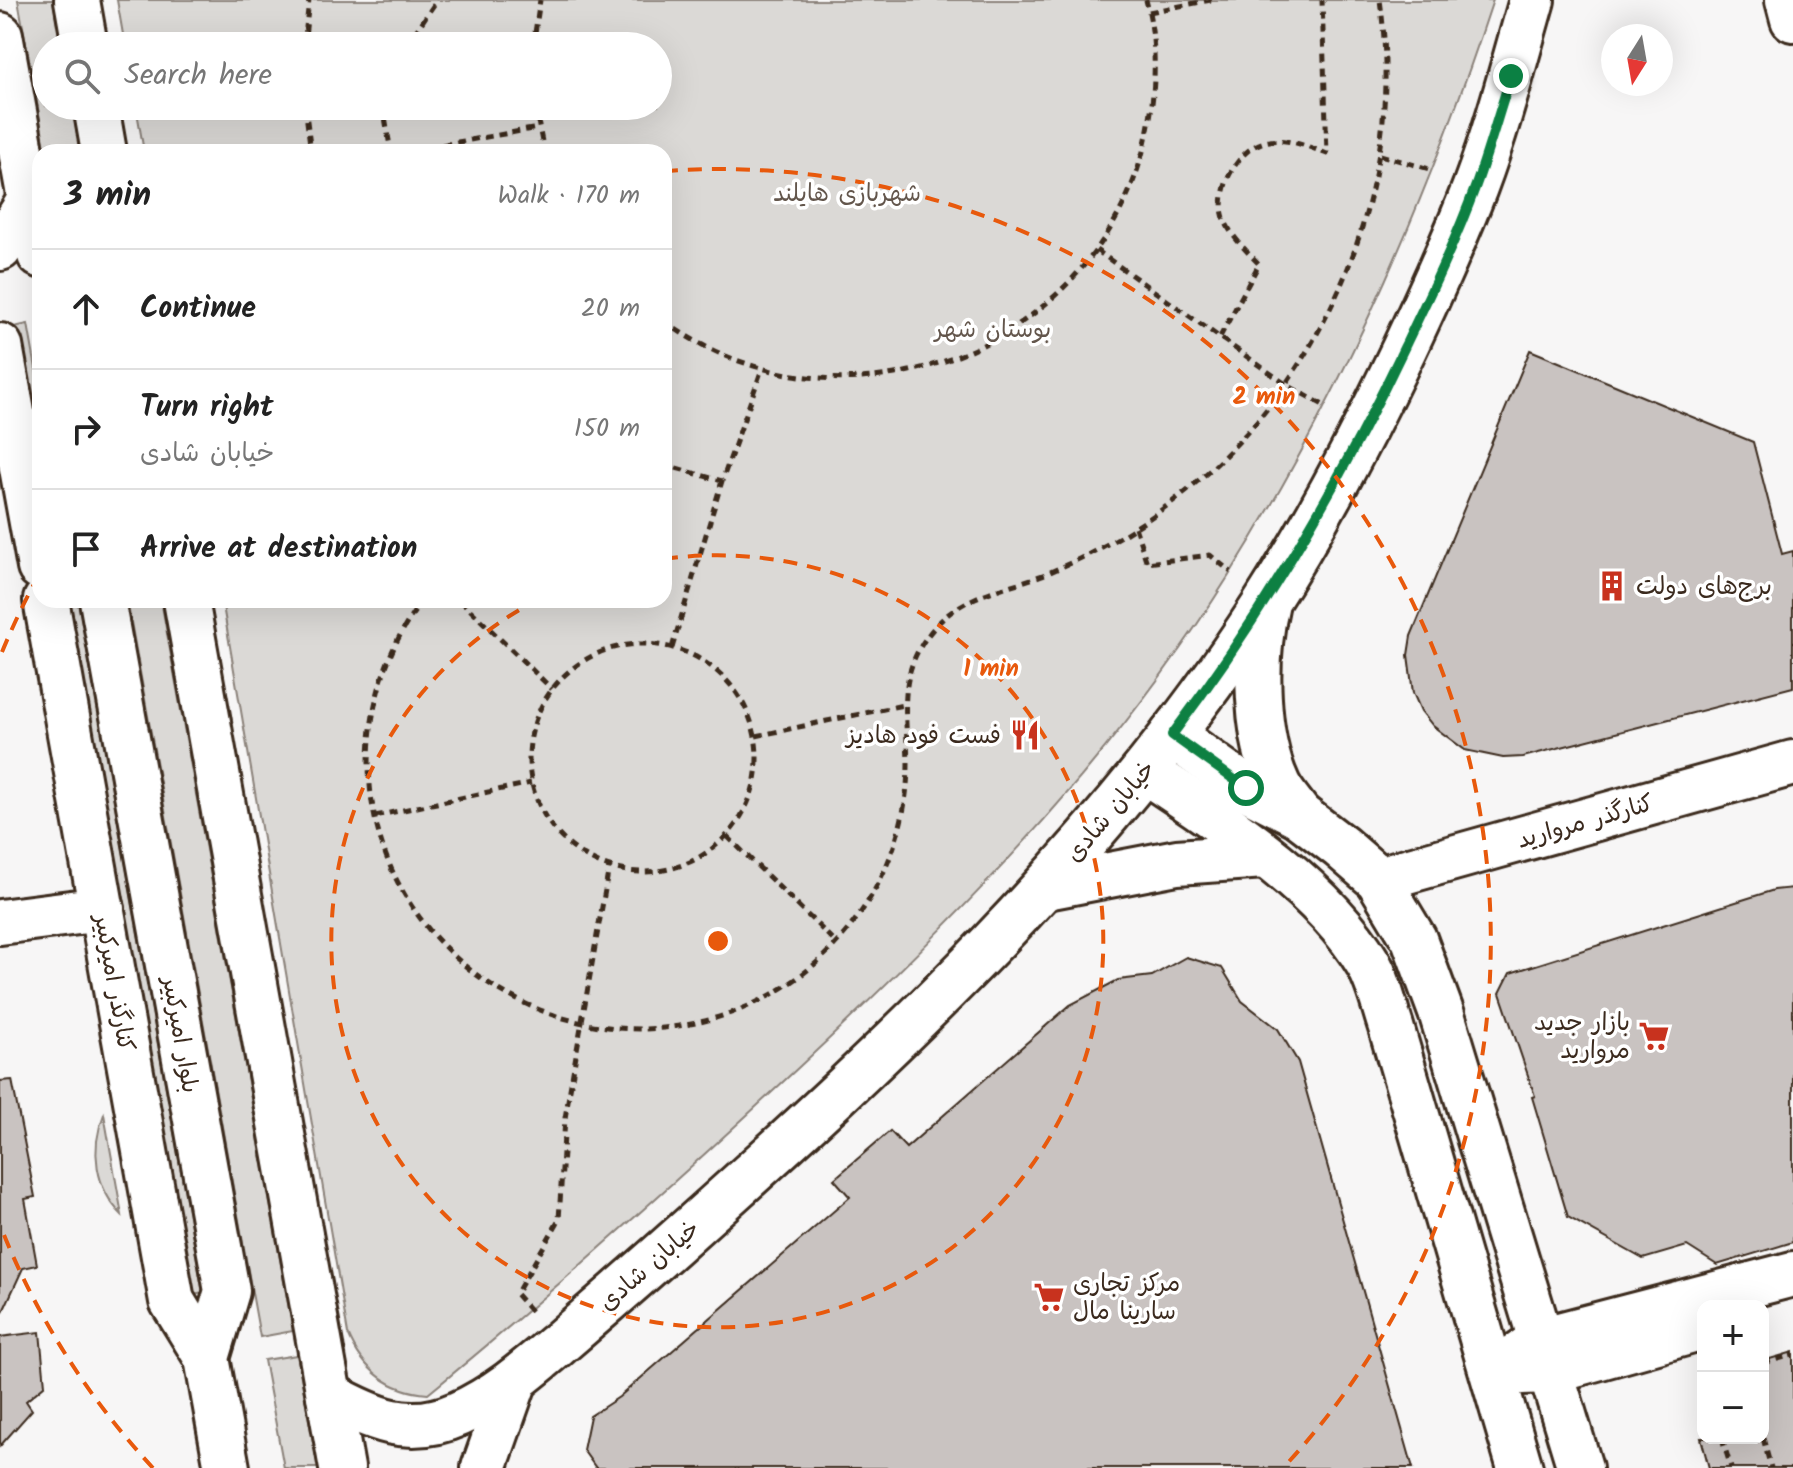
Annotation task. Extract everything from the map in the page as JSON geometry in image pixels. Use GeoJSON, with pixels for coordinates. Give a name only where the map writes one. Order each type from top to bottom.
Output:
{"type":"FeatureCollection","features":[{"type":"Feature","properties":{"kind":"street"},"geometry":{"type":"LineString","coordinates":[[77,0],[83,32]]}},
{"type":"Feature","properties":{"kind":"street","name":"خیابان شادی"},"geometry":{"type":"LineString","coordinates":[[329,1395],[372,1418],[408,1426],[457,1415],[515,1380],[765,1162],[923,1014],[1047,887],[1172,735],[1270,596],[1325,503],[1380,400],[1430,294],[1475,187],[1532,0]]}},
{"type":"Feature","properties":{"kind":"street"},"geometry":{"type":"LineString","coordinates":[[1788,0],[1793,19]]}},
{"type":"Feature","properties":{"kind":"street"},"geometry":{"type":"LineString","coordinates":[[0,35],[32,211]]}},
{"type":"Feature","properties":{"kind":"street"},"geometry":{"type":"LineString","coordinates":[[98,120],[103,144]]}},
{"type":"Feature","properties":{"kind":"street"},"geometry":{"type":"LineString","coordinates":[[0,248],[30,200]]}},
{"type":"Feature","properties":{"kind":"street"},"geometry":{"type":"LineString","coordinates":[[0,346],[32,523]]}},
{"type":"Feature","properties":{"kind":"street"},"geometry":{"type":"LineString","coordinates":[[1270,596],[1265,611],[1258,679],[1267,755],[1278,787],[1299,815],[1378,879],[1414,939],[1442,1015],[1580,1468]]}},
{"type":"Feature","properties":{"kind":"street","name":"کنارگذر امیرکبیر"},"geometry":{"type":"LineString","coordinates":[[47,608],[172,1301],[207,1358]]}},
{"type":"Feature","properties":{"kind":"street","name":"بلوار امیرکبیر"},"geometry":{"type":"LineString","coordinates":[[103,608],[227,1291],[207,1358],[227,1468]]}},
{"type":"Feature","properties":{"kind":"street"},"geometry":{"type":"LineString","coordinates":[[187,608],[342,1468]]}},
{"type":"Feature","properties":{"kind":"street"},"geometry":{"type":"LineString","coordinates":[[1172,735],[1232,804],[1265,856],[1334,915],[1369,965],[1391,1027],[1520,1468]]}},
{"type":"Feature","properties":{"kind":"street","name":"کنارگذر مروارید"},"geometry":{"type":"LineString","coordinates":[[1378,879],[1793,763]]}},
{"type":"Feature","properties":{"kind":"street"},"geometry":{"type":"LineString","coordinates":[[1145,771],[1232,804],[1299,815]]}},
{"type":"Feature","properties":{"kind":"street"},"geometry":{"type":"LineString","coordinates":[[1047,887],[1177,862],[1265,856]]}},
{"type":"Feature","properties":{"kind":"street"},"geometry":{"type":"LineString","coordinates":[[0,922],[102,909]]}},
{"type":"Feature","properties":{"kind":"street"},"geometry":{"type":"LineString","coordinates":[[1492,1373],[1793,1274]]}},
{"type":"Feature","properties":{"kind":"street"},"geometry":{"type":"LineString","coordinates":[[1769,1310],[1793,1304]]}},
{"type":"Feature","properties":{"kind":"street"},"geometry":{"type":"LineString","coordinates":[[1545,1356],[1697,1329]]}},
{"type":"Feature","properties":{"kind":"street","name":"خیابان شادی"},"geometry":{"type":"LineString","coordinates":[[484,1468],[515,1380]]}},
{"type":"Feature","properties":{"kind":"path"},"geometry":{"type":"LineString","coordinates":[[306,32],[309,0]]}},
{"type":"Feature","properties":{"kind":"path"},"geometry":{"type":"LineString","coordinates":[[415,32],[437,0]]}},
{"type":"Feature","properties":{"kind":"path"},"geometry":{"type":"LineString","coordinates":[[535,32],[540,0]]}},
{"type":"Feature","properties":{"kind":"path"},"geometry":{"type":"LineString","coordinates":[[672,326],[715,351],[762,369],[803,378],[838,380],[908,372],[945,362],[980,347],[1034,313],[1073,279],[1096,250],[1131,187],[1143,154],[1151,119],[1154,71],[1146,0]]}},
{"type":"Feature","properties":{"kind":"path"},"geometry":{"type":"LineString","coordinates":[[1149,12],[1211,0]]}},
{"type":"Feature","properties":{"kind":"path"},"geometry":{"type":"LineString","coordinates":[[1220,337],[1259,264],[1229,229],[1222,212],[1229,176],[1251,147],[1273,140],[1287,140],[1327,154],[1322,0]]}},
{"type":"Feature","properties":{"kind":"path"},"geometry":{"type":"LineString","coordinates":[[418,608],[400,637],[377,694],[369,755],[375,816],[395,877],[424,923],[452,956],[504,994],[533,1008],[582,1023],[629,1030],[662,1029],[727,1015],[786,986],[813,967],[837,944],[875,891],[889,861],[899,830],[908,765],[904,705],[910,672],[925,640],[958,606],[978,595],[1046,573],[1102,547],[1135,527],[1204,476],[1248,433],[1287,385],[1320,332],[1347,275],[1367,216],[1380,155],[1386,93],[1385,31],[1380,0]]}},
{"type":"Feature","properties":{"kind":"path"},"geometry":{"type":"LineString","coordinates":[[307,120],[310,144]]}},
{"type":"Feature","properties":{"kind":"path"},"geometry":{"type":"LineString","coordinates":[[385,120],[390,144]]}},
{"type":"Feature","properties":{"kind":"path"},"geometry":{"type":"LineString","coordinates":[[537,120],[542,144]]}},
{"type":"Feature","properties":{"kind":"path"},"geometry":{"type":"LineString","coordinates":[[447,144],[538,128]]}},
{"type":"Feature","properties":{"kind":"path"},"geometry":{"type":"LineString","coordinates":[[1380,155],[1433,170]]}},
{"type":"Feature","properties":{"kind":"path"},"geometry":{"type":"LineString","coordinates":[[1096,250],[1287,385],[1325,406]]}},
{"type":"Feature","properties":{"kind":"path"},"geometry":{"type":"LineString","coordinates":[[672,648],[722,481],[762,369]]}},
{"type":"Feature","properties":{"kind":"path"},"geometry":{"type":"LineString","coordinates":[[672,467],[722,481]]}},
{"type":"Feature","properties":{"kind":"path"},"geometry":{"type":"LineString","coordinates":[[1135,527],[1147,563],[1210,555],[1231,572]]}},
{"type":"Feature","properties":{"kind":"path"},"geometry":{"type":"LineString","coordinates":[[468,608],[552,689]]}},
{"type":"Feature","properties":{"kind":"path"},"geometry":{"type":"LineString","coordinates":[[646,645],[672,648],[697,658],[729,683],[741,699],[756,736],[758,763],[753,790],[743,814],[727,836],[707,853],[685,865],[660,871],[634,872],[609,867],[568,844],[552,826],[539,805],[531,783],[530,744],[542,706],[552,689],[571,670],[594,656],[619,647],[646,645]]}},
{"type":"Feature","properties":{"kind":"path"},"geometry":{"type":"LineString","coordinates":[[756,736],[904,705]]}},
{"type":"Feature","properties":{"kind":"path"},"geometry":{"type":"LineString","coordinates":[[375,816],[531,783]]}},
{"type":"Feature","properties":{"kind":"path"},"geometry":{"type":"LineString","coordinates":[[727,836],[837,944]]}},
{"type":"Feature","properties":{"kind":"path"},"geometry":{"type":"LineString","coordinates":[[531,1311],[516,1294],[559,1220],[565,1118],[609,867]]}},
{"type":"Feature","properties":{"kind":"path"},"geometry":{"type":"LineString","coordinates":[[1769,1361],[1793,1355]]}},
{"type":"Feature","properties":{"kind":"path"},"geometry":{"type":"LineString","coordinates":[[1724,1444],[1731,1468]]}},
{"type":"Feature","properties":{"kind":"path"},"geometry":{"type":"LineString","coordinates":[[1765,1444],[1771,1468]]}},
{"type":"Feature","properties":{"kind":"green space"},"geometry":{"type":"Polygon","coordinates":[[[18,0],[53,0],[59,32],[32,32],[32,76],[18,0]]]}},
{"type":"Feature","properties":{"kind":"green space","name":"بوستان شهر"},"geometry":{"type":"Polygon","coordinates":[[[117,0],[1493,0],[1440,150],[1344,368],[1308,439],[1228,577],[1131,715],[1023,843],[846,1023],[609,1240],[428,1394],[401,1388],[379,1376],[361,1358],[348,1334],[223,608],[672,608],[672,144],[143,144],[138,120],[672,120],[672,32],[123,32],[117,0]]]}},
{"type":"Feature","properties":{"kind":"green space"},"geometry":{"type":"Polygon","coordinates":[[[40,120],[74,120],[79,144],[45,144],[40,120]]]}},
{"type":"Feature","properties":{"kind":"green space"},"geometry":{"type":"Polygon","coordinates":[[[28,324],[32,346],[32,428],[14,327],[28,324]]]}},
{"type":"Feature","properties":{"kind":"green space"},"geometry":{"type":"Polygon","coordinates":[[[64,608],[79,608],[203,1293],[189,1296],[64,608]]]}},
{"type":"Feature","properties":{"kind":"green space"},"geometry":{"type":"Polygon","coordinates":[[[128,608],[162,608],[293,1331],[260,1337],[128,608]]]}},
{"type":"Feature","properties":{"kind":"green space"},"geometry":{"type":"Polygon","coordinates":[[[104,1114],[122,1215],[106,1193],[98,1168],[97,1141],[104,1114]]]}},
{"type":"Feature","properties":{"kind":"green space"},"geometry":{"type":"Polygon","coordinates":[[[297,1355],[318,1468],[284,1468],[264,1360],[297,1355]]]}},
{"type":"Feature","properties":{"kind":"building","name":"برج‌های دولت"},"geometry":{"type":"Polygon","coordinates":[[[1530,350],[1753,442],[1782,554],[1793,551],[1793,687],[1523,757],[1503,758],[1465,750],[1433,726],[1421,711],[1413,693],[1408,655],[1411,636],[1530,350]]]}},
{"type":"Feature","properties":{"kind":"building","name":"بازار جدید مروارید"},"geometry":{"type":"Polygon","coordinates":[[[1793,888],[1793,1242],[1717,1265],[1687,1246],[1643,1259],[1568,1217],[1532,1097],[1535,1096],[1500,993],[1510,973],[1774,890],[1793,888]]]}},
{"type":"Feature","properties":{"kind":"building","name":"مرکز تجاری سارینا مال"},"geometry":{"type":"Polygon","coordinates":[[[1186,957],[1222,968],[1242,1001],[1278,1029],[1298,1062],[1413,1468],[596,1468],[583,1450],[590,1416],[619,1397],[850,1197],[834,1179],[890,1131],[906,1148],[1070,1005],[1118,980],[1152,976],[1186,957]]]}},
{"type":"Feature","properties":{"kind":"building"},"geometry":{"type":"Polygon","coordinates":[[[12,1080],[35,1197],[25,1199],[37,1265],[23,1268],[0,1318],[0,1081],[12,1080]]]}},
{"type":"Feature","properties":{"kind":"building"},"geometry":{"type":"Polygon","coordinates":[[[40,1332],[45,1385],[26,1401],[32,1410],[0,1446],[0,1337],[40,1332]]]}},
{"type":"Feature","properties":{"kind":"building"},"geometry":{"type":"Polygon","coordinates":[[[1793,1352],[1793,1468],[1709,1468],[1703,1444],[1769,1444],[1769,1359],[1793,1352]]]}},
{"type":"Feature","properties":{"kind":"place","name":"برج‌های دولت"},"geometry":{"type":"Point","coordinates":[1612,586]}},
{"type":"Feature","properties":{"kind":"place","name":"فست فود هادیز"},"geometry":{"type":"Point","coordinates":[1025,735]}},
{"type":"Feature","properties":{"kind":"place","name":"بازار جدید مروارید"},"geometry":{"type":"Point","coordinates":[1654,1036]}},
{"type":"Feature","properties":{"kind":"place","name":"مرکز تجاری سارینا مال"},"geometry":{"type":"Point","coordinates":[1049,1297]}},
{"type":"Feature","properties":{"kind":"route"},"geometry":{"type":"LineString","coordinates":[[1246,788],[1172,735],[1265,605],[1325,503],[1380,400],[1430,294],[1475,187],[1511,76]]}},
{"type":"Feature","properties":{"kind":"park label","name":"شهربازی هایلند"},"geometry":{"type":"Point","coordinates":[847,193]}}]}
